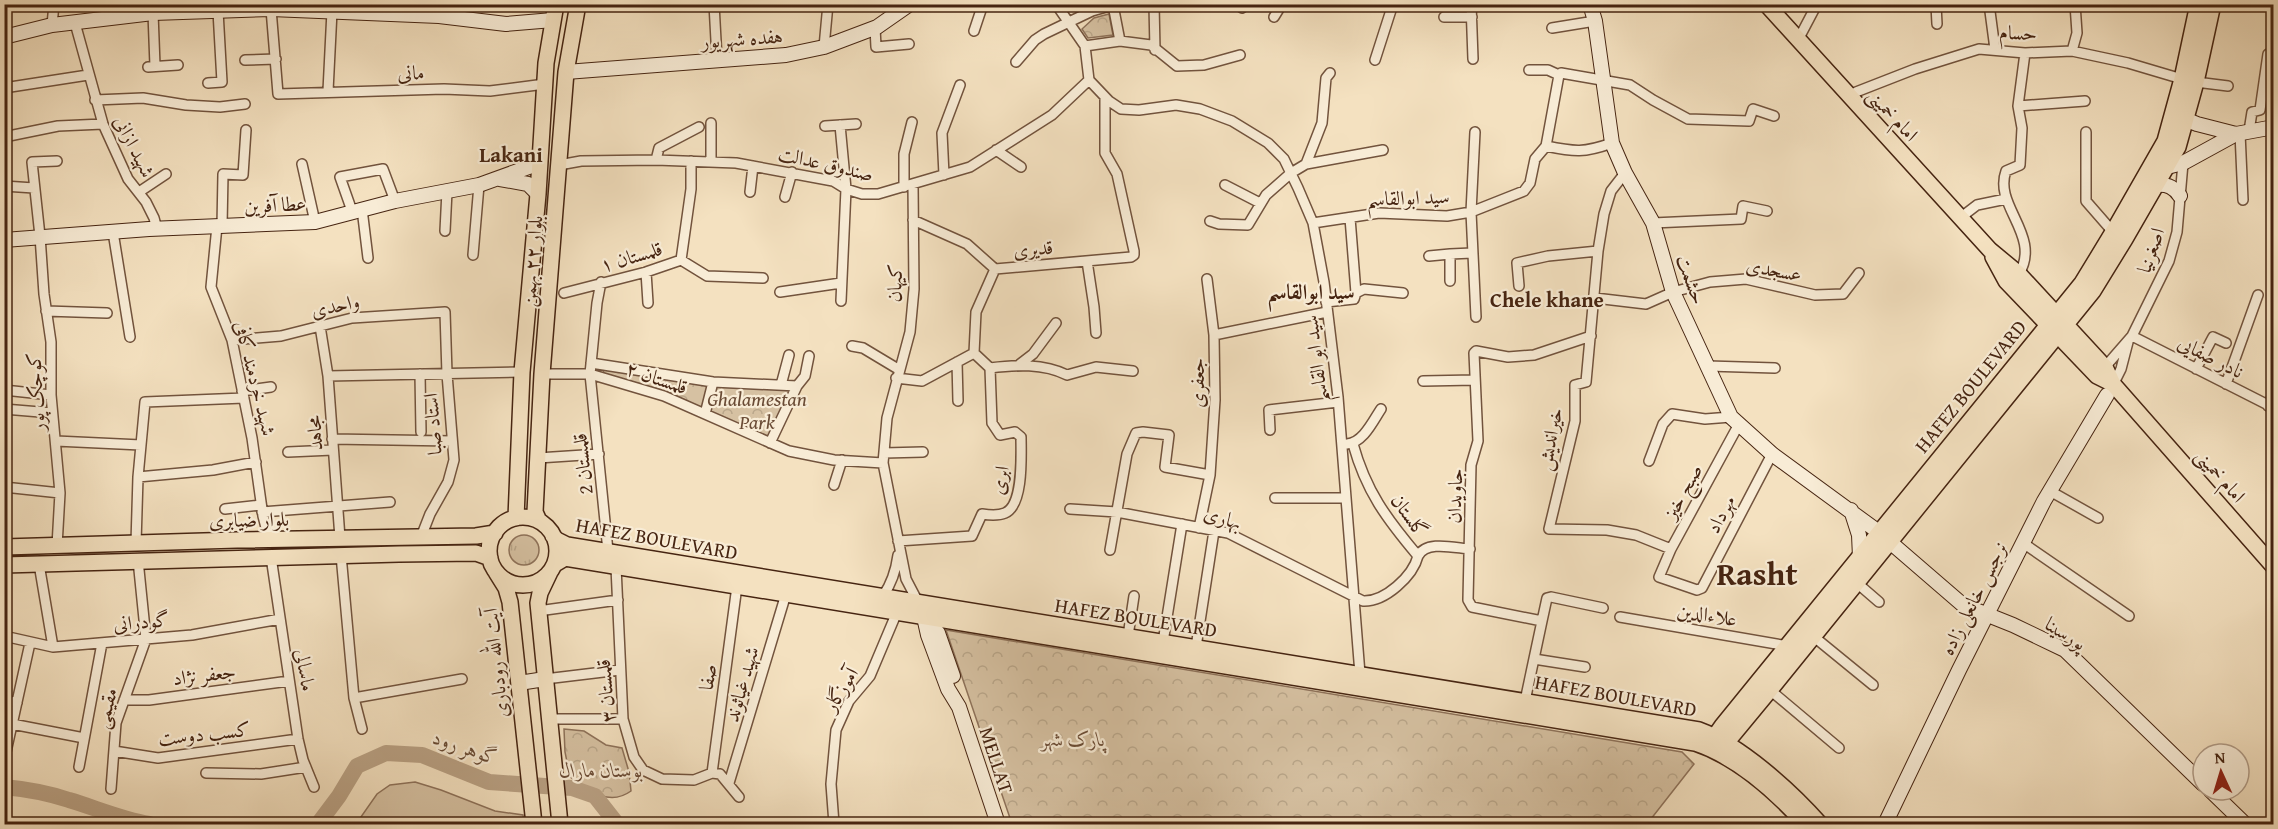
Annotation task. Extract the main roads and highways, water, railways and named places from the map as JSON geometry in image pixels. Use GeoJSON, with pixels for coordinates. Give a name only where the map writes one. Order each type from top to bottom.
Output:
{"type":"FeatureCollection","features":[{"type":"Feature","properties":{"kind":"main road","name":"بلوار ۲۲ بهمن"},"geometry":{"type":"LineString","coordinates":[[516,518],[522,372],[545,84],[556,4]]}},
{"type":"Feature","properties":{"kind":"main road","name":"بلوار ۲۲ بهمن"},"geometry":{"type":"LineString","coordinates":[[539,521],[536,512],[542,374],[566,72],[578,4]]}},
{"type":"Feature","properties":{"kind":"main road","name":"امام خمینی"},"geometry":{"type":"LineString","coordinates":[[1766,4],[1852,94],[1990,250]]}},
{"type":"Feature","properties":{"kind":"main road"},"geometry":{"type":"LineString","coordinates":[[2119,236],[2157,185],[2178,147],[2186,124],[2198,4]]}},
{"type":"Feature","properties":{"kind":"main road"},"geometry":{"type":"LineString","coordinates":[[2119,236],[2165,141],[2189,81],[2212,4]]}},
{"type":"Feature","properties":{"kind":"main road"},"geometry":{"type":"LineString","coordinates":[[540,163],[559,165]]}},
{"type":"Feature","properties":{"kind":"main road","name":"HAFEZ BOULEVARD"},"geometry":{"type":"LineString","coordinates":[[1718,742],[1770,690],[1857,583],[1885,538],[2051,319],[2119,236]]}},
{"type":"Feature","properties":{"kind":"main road","name":"HAFEZ BOULEVARD"},"geometry":{"type":"LineString","coordinates":[[1718,742],[1788,646],[1860,557],[1885,538],[2093,291],[2119,236]]}},
{"type":"Feature","properties":{"kind":"main road"},"geometry":{"type":"LineString","coordinates":[[1990,250],[2019,274],[2051,319]]}},
{"type":"Feature","properties":{"kind":"main road"},"geometry":{"type":"LineString","coordinates":[[1990,250],[2006,281],[2105,367],[2110,390]]}},
{"type":"Feature","properties":{"kind":"main road"},"geometry":{"type":"LineString","coordinates":[[2062,330],[2110,390]]}},
{"type":"Feature","properties":{"kind":"main road"},"geometry":{"type":"LineString","coordinates":[[522,372],[542,374]]}},
{"type":"Feature","properties":{"kind":"main road","name":"امام خمینی"},"geometry":{"type":"LineString","coordinates":[[2110,390],[2274,567]]}},
{"type":"Feature","properties":{"kind":"main road"},"geometry":{"type":"LineString","coordinates":[[552,568],[536,582],[522,585],[507,581],[493,565],[490,544],[495,533],[505,523],[516,518],[528,518],[539,521],[554,536],[557,550],[552,568],[540,592],[538,611],[560,821]]}},
{"type":"Feature","properties":{"kind":"main road","name":"بلوار ضیابری"},"geometry":{"type":"LineString","coordinates":[[4,548],[269,539],[476,536],[495,533]]}},
{"type":"Feature","properties":{"kind":"main road","name":"HAFEZ BOULEVARD"},"geometry":{"type":"LineString","coordinates":[[554,536],[567,545],[918,602],[1107,640],[1128,636],[1196,647],[1360,681],[1685,742],[1718,742],[1791,809],[1805,825]]}},
{"type":"Feature","properties":{"kind":"main road","name":"بلوار ضیابری"},"geometry":{"type":"LineString","coordinates":[[4,565],[476,553],[493,565]]}},
{"type":"Feature","properties":{"kind":"main road","name":"HAFEZ BOULEVARD"},"geometry":{"type":"LineString","coordinates":[[552,568],[565,558],[924,617],[1107,640],[1360,681],[1525,701],[1699,730],[1800,802],[1820,825]]}},
{"type":"Feature","properties":{"kind":"main road","name":"آیت الله رودباری"},"geometry":{"type":"LineString","coordinates":[[493,565],[506,588],[510,602],[534,822]]}},
{"type":"Feature","properties":{"kind":"main road"},"geometry":{"type":"LineString","coordinates":[[918,602],[924,617]]}},
{"type":"Feature","properties":{"kind":"waterway","name":"گوهر رود"},"geometry":{"type":"LineString","coordinates":[[318,824],[339,796],[357,766],[386,753],[422,755],[489,782],[572,788],[595,796],[617,824]]}},
{"type":"Feature","properties":{"kind":"waterway","name":"گوهر رود"},"geometry":{"type":"LineString","coordinates":[[4,787],[53,795],[149,824]]}},
{"type":"Feature","properties":{"kind":"district","name":"Lakani"},"geometry":{"type":"Point","coordinates":[511,154]}},
{"type":"Feature","properties":{"kind":"district","name":"سید ابوالقاسم"},"geometry":{"type":"Point","coordinates":[1311,291]}},
{"type":"Feature","properties":{"kind":"district","name":"Chele khane"},"geometry":{"type":"Point","coordinates":[1547,299]}},
{"type":"Feature","properties":{"kind":"district","name":"Rasht"},"geometry":{"type":"Point","coordinates":[1757,573]}},
{"type":"Feature","properties":{"kind":"park label","name":"Ghalamestan Park"},"geometry":{"type":"Point","coordinates":[757,410]}},
{"type":"Feature","properties":{"kind":"park label","name":"پارک شهر"},"geometry":{"type":"Point","coordinates":[1073,738]}},
{"type":"Feature","properties":{"kind":"park label","name":"بوستان مارال"},"geometry":{"type":"Point","coordinates":[601,769]}}]}
